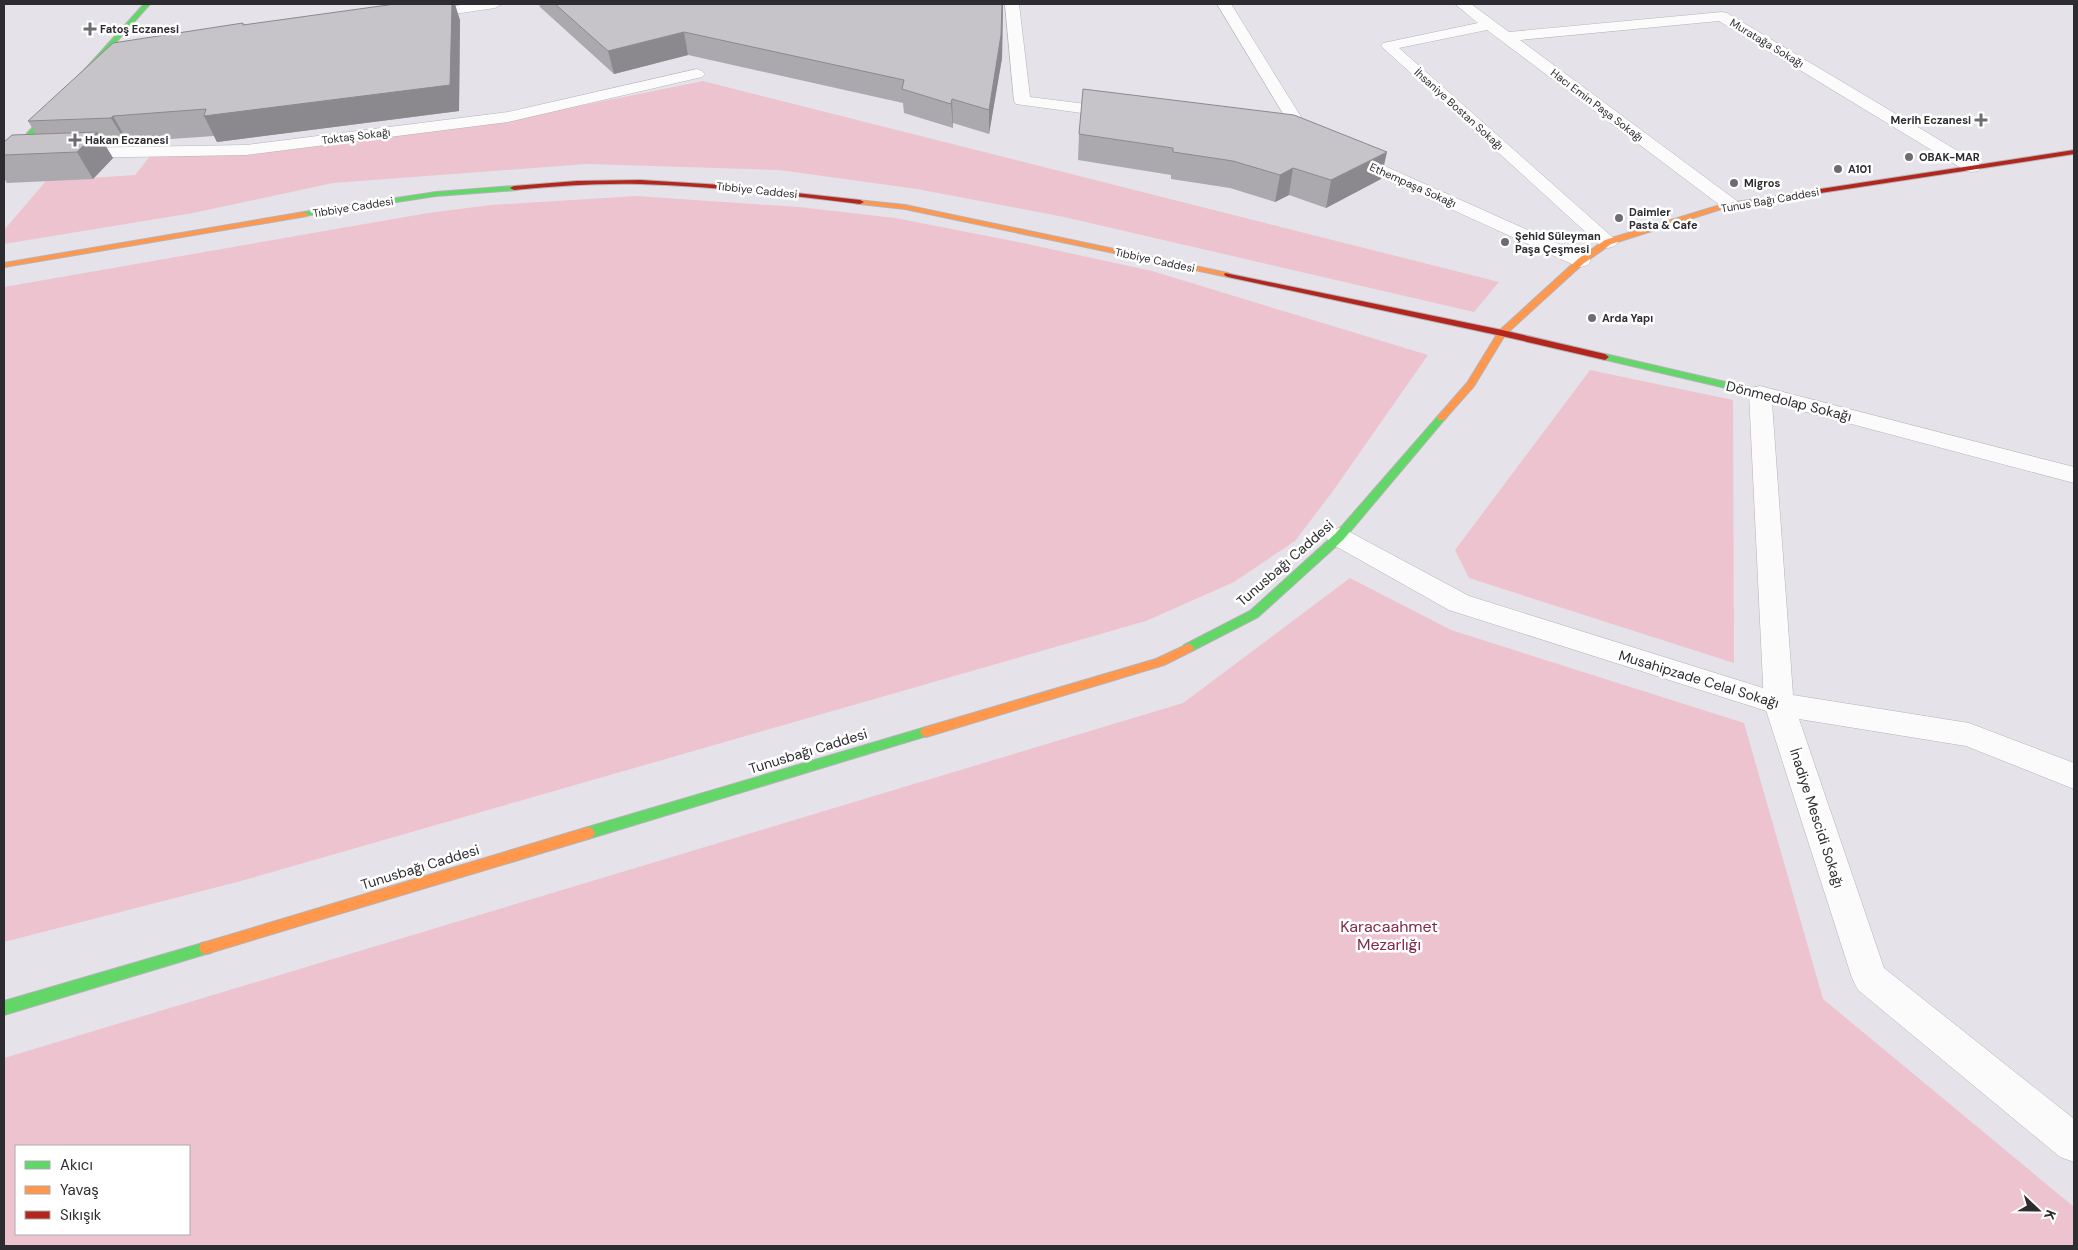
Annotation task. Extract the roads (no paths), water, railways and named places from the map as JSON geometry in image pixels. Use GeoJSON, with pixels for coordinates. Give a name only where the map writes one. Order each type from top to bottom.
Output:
{"type":"FeatureCollection","features":[{"type":"Feature","properties":{"kind":"main road"},"geometry":{"type":"LineString","coordinates":[[7,159],[147,4]]}},
{"type":"Feature","properties":{"kind":"main road","name":"Tunus Bağı Caddesi"},"geometry":{"type":"LineString","coordinates":[[1502,333],[1581,261],[1608,242],[1731,205],[2074,152]]}},
{"type":"Feature","properties":{"kind":"main road","name":"Tıbbiye Caddesi"},"geometry":{"type":"LineString","coordinates":[[4,265],[209,229],[436,194],[556,184],[639,182],[730,187],[905,207],[1502,333]]}},
{"type":"Feature","properties":{"kind":"main road","name":"Dönmedolap Sokağı"},"geometry":{"type":"LineString","coordinates":[[1502,333],[1760,393]]}},
{"type":"Feature","properties":{"kind":"main road","name":"Tunusbağı Caddesi"},"geometry":{"type":"LineString","coordinates":[[4,1008],[1160,662],[1254,614],[1339,537],[1471,384],[1502,333]]}},
{"type":"Feature","properties":{"kind":"street"},"geometry":{"type":"LineString","coordinates":[[406,18],[495,4]]}},
{"type":"Feature","properties":{"kind":"street"},"geometry":{"type":"LineString","coordinates":[[1012,4],[1022,101],[1131,115]]}},
{"type":"Feature","properties":{"kind":"street"},"geometry":{"type":"LineString","coordinates":[[1224,4],[1305,136]]}},
{"type":"Feature","properties":{"kind":"street","name":"Hacı Emin Paşa Sokağı"},"geometry":{"type":"LineString","coordinates":[[1462,4],[1731,205]]}},
{"type":"Feature","properties":{"kind":"street","name":"Muratağa Sokağı"},"geometry":{"type":"LineString","coordinates":[[1507,37],[1722,16],[1972,167]]}},
{"type":"Feature","properties":{"kind":"street","name":"İhsaniye Bostan Sokağı"},"geometry":{"type":"LineString","coordinates":[[1490,25],[1388,46],[1608,242]]}},
{"type":"Feature","properties":{"kind":"street"},"geometry":{"type":"LineString","coordinates":[[90,67],[110,64]]}},
{"type":"Feature","properties":{"kind":"street","name":"Toktaş Sokağı"},"geometry":{"type":"LineString","coordinates":[[60,154],[158,150],[246,150],[508,117],[697,74]]}},
{"type":"Feature","properties":{"kind":"street","name":"Ethempaşa Sokağı"},"geometry":{"type":"LineString","coordinates":[[1288,134],[1305,136],[1581,261]]}},
{"type":"Feature","properties":{"kind":"street"},"geometry":{"type":"LineString","coordinates":[[7,159],[30,154]]}},
{"type":"Feature","properties":{"kind":"street","name":"Dönmedolap Sokağı"},"geometry":{"type":"LineString","coordinates":[[1760,393],[2074,475]]}},
{"type":"Feature","properties":{"kind":"street","name":"İnadiye Mescidi Sokağı"},"geometry":{"type":"LineString","coordinates":[[1760,393],[1779,704],[1870,978],[2074,1143]]}},
{"type":"Feature","properties":{"kind":"street","name":"Musahipzade Celal Sokağı"},"geometry":{"type":"LineString","coordinates":[[1339,537],[1459,603],[1779,704],[1969,734],[2074,776]]}},
{"type":"Feature","properties":{"kind":"place","name":"Fatoş Eczanesi"},"geometry":{"type":"Point","coordinates":[90,29]}},
{"type":"Feature","properties":{"kind":"place","name":"Merih Eczanesi"},"geometry":{"type":"Point","coordinates":[1981,120]}},
{"type":"Feature","properties":{"kind":"place","name":"Hakan Eczanesi"},"geometry":{"type":"Point","coordinates":[75,140]}},
{"type":"Feature","properties":{"kind":"place","name":"OBAK-MAR"},"geometry":{"type":"Point","coordinates":[1909,157]}},
{"type":"Feature","properties":{"kind":"place","name":"A101"},"geometry":{"type":"Point","coordinates":[1838,169]}},
{"type":"Feature","properties":{"kind":"place","name":"Migros"},"geometry":{"type":"Point","coordinates":[1734,183]}},
{"type":"Feature","properties":{"kind":"place","name":"Daimler Pasta & Cafe"},"geometry":{"type":"Point","coordinates":[1619,218]}},
{"type":"Feature","properties":{"kind":"place","name":"Şehid Süleyman Paşa Çeşmesi"},"geometry":{"type":"Point","coordinates":[1505,242]}},
{"type":"Feature","properties":{"kind":"place","name":"Arda Yapı"},"geometry":{"type":"Point","coordinates":[1592,318]}},
{"type":"Feature","properties":{"kind":"park label","name":"Karacaahmet Mezarlığı"},"geometry":{"type":"Point","coordinates":[1389,935]}}]}
